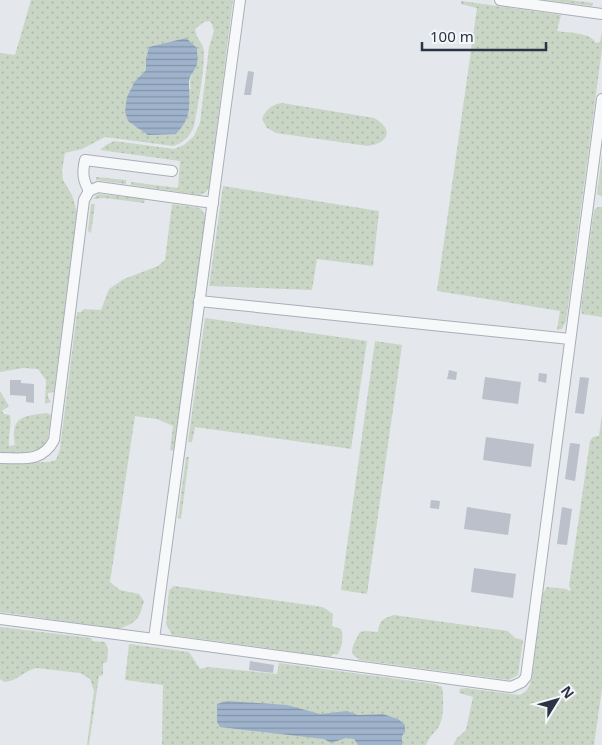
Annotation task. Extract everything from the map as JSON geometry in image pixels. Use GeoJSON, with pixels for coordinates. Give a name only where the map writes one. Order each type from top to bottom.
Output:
{"type":"FeatureCollection","features":[{"type":"Feature","properties":{"kind":"lane"},"geometry":{"type":"LineString","coordinates":[[154,639],[240,0]]}},
{"type":"Feature","properties":{"kind":"lane"},"geometry":{"type":"LineString","coordinates":[[500,0],[602,14]]}},
{"type":"Feature","properties":{"kind":"lane"},"geometry":{"type":"LineString","coordinates":[[0,619],[511,687],[522,682],[526,678],[602,99]]}},
{"type":"Feature","properties":{"kind":"lane"},"geometry":{"type":"LineString","coordinates":[[89,191],[84,182],[82,172],[85,160],[172,171]]}},
{"type":"Feature","properties":{"kind":"lane"},"geometry":{"type":"LineString","coordinates":[[0,458],[30,458],[41,455],[54,440],[84,200],[89,191],[98,187],[212,203]]}},
{"type":"Feature","properties":{"kind":"lane"},"geometry":{"type":"LineString","coordinates":[[199,300],[570,339]]}},
{"type":"Feature","properties":{"kind":"green space"},"geometry":{"type":"Polygon","coordinates":[[[31,0],[233,0],[209,188],[206,192],[200,195],[131,185],[131,182],[178,188],[180,161],[100,150],[114,141],[174,149],[184,145],[194,136],[200,123],[209,47],[214,31],[209,21],[204,22],[195,29],[203,47],[204,62],[194,126],[186,139],[173,146],[105,137],[82,149],[65,153],[62,171],[63,180],[72,195],[77,212],[54,392],[48,393],[51,402],[45,404],[46,380],[38,369],[23,368],[0,372],[0,53],[15,55],[31,0]],[[197,63],[146,70],[135,81],[191,89],[191,79],[197,63]]]}},
{"type":"Feature","properties":{"kind":"green space"},"geometry":{"type":"Polygon","coordinates":[[[545,0],[569,0],[593,3],[592,6],[545,0]]]}},
{"type":"Feature","properties":{"kind":"green space"},"geometry":{"type":"Polygon","coordinates":[[[461,1],[561,15],[557,31],[584,35],[593,39],[596,43],[600,42],[602,32],[602,49],[566,321],[562,329],[557,330],[560,311],[437,291],[477,8],[461,4],[461,1]]]}},
{"type":"Feature","properties":{"kind":"green space"},"geometry":{"type":"Polygon","coordinates":[[[282,103],[374,118],[384,127],[386,135],[381,142],[368,146],[276,133],[267,128],[262,119],[269,108],[282,103]]]}},
{"type":"Feature","properties":{"kind":"green space"},"geometry":{"type":"Polygon","coordinates":[[[602,154],[602,197],[597,194],[602,154]]]}},
{"type":"Feature","properties":{"kind":"green space"},"geometry":{"type":"Polygon","coordinates":[[[96,177],[126,180],[126,184],[96,180],[96,177]]]}},
{"type":"Feature","properties":{"kind":"green space"},"geometry":{"type":"Polygon","coordinates":[[[223,186],[379,211],[373,266],[317,259],[312,290],[209,286],[223,186]]]}},
{"type":"Feature","properties":{"kind":"green space"},"geometry":{"type":"Polygon","coordinates":[[[98,194],[145,199],[144,203],[105,198],[93,199],[98,194]]]}},
{"type":"Feature","properties":{"kind":"green space"},"geometry":{"type":"Polygon","coordinates":[[[91,204],[95,204],[91,233],[88,231],[91,204]]]}},
{"type":"Feature","properties":{"kind":"green space"},"geometry":{"type":"Polygon","coordinates":[[[172,204],[200,208],[206,216],[174,451],[170,450],[173,426],[157,419],[135,416],[110,582],[120,590],[139,594],[144,601],[141,612],[134,622],[119,629],[0,612],[0,463],[49,462],[56,460],[60,449],[77,312],[81,312],[84,309],[101,310],[109,289],[124,279],[158,266],[165,260],[172,204]]]}},
{"type":"Feature","properties":{"kind":"green space"},"geometry":{"type":"Polygon","coordinates":[[[602,207],[602,317],[582,314],[581,308],[594,210],[602,207]]]}},
{"type":"Feature","properties":{"kind":"green space"},"geometry":{"type":"Polygon","coordinates":[[[205,318],[367,341],[351,449],[195,427],[192,442],[188,442],[205,318]]]}},
{"type":"Feature","properties":{"kind":"green space"},"geometry":{"type":"Polygon","coordinates":[[[375,341],[402,345],[367,594],[341,590],[375,341]]]}},
{"type":"Feature","properties":{"kind":"green space"},"geometry":{"type":"Polygon","coordinates":[[[0,391],[9,406],[2,411],[4,414],[10,415],[9,446],[15,445],[15,428],[20,419],[39,414],[47,413],[51,415],[47,440],[40,449],[27,453],[0,453],[0,391]]]}},
{"type":"Feature","properties":{"kind":"green space"},"geometry":{"type":"Polygon","coordinates":[[[602,414],[602,689],[594,745],[453,745],[457,738],[466,730],[473,697],[459,693],[460,689],[465,688],[519,695],[528,689],[531,682],[543,593],[547,587],[571,590],[569,586],[590,441],[593,437],[599,436],[602,414]]]}},
{"type":"Feature","properties":{"kind":"green space"},"geometry":{"type":"Polygon","coordinates":[[[186,457],[189,457],[181,519],[178,518],[186,457]]]}},
{"type":"Feature","properties":{"kind":"green space"},"geometry":{"type":"Polygon","coordinates":[[[174,586],[323,607],[333,614],[332,626],[341,629],[340,649],[337,655],[333,654],[331,657],[172,635],[166,624],[169,590],[174,586]]]}},
{"type":"Feature","properties":{"kind":"green space"},"geometry":{"type":"Polygon","coordinates":[[[394,615],[508,631],[515,638],[523,640],[518,675],[509,680],[359,660],[354,656],[352,650],[360,632],[378,632],[382,620],[394,615]]]}},
{"type":"Feature","properties":{"kind":"green space"},"geometry":{"type":"Polygon","coordinates":[[[0,627],[91,638],[92,641],[105,642],[108,649],[107,662],[103,663],[103,675],[99,676],[89,745],[87,745],[94,691],[90,679],[80,673],[36,668],[8,682],[4,682],[0,679],[0,627]]]}},
{"type":"Feature","properties":{"kind":"green space"},"geometry":{"type":"Polygon","coordinates":[[[129,644],[189,652],[200,669],[208,667],[277,674],[279,663],[435,684],[442,687],[443,702],[440,724],[426,745],[162,745],[163,685],[125,680],[129,644]]]}},
{"type":"Feature","properties":{"kind":"water"},"geometry":{"type":"Polygon","coordinates":[[[186,38],[197,48],[196,66],[189,80],[188,116],[176,134],[148,135],[128,121],[125,112],[127,97],[135,81],[146,70],[149,47],[186,38]]]}},
{"type":"Feature","properties":{"kind":"water"},"geometry":{"type":"Polygon","coordinates":[[[227,701],[287,705],[320,714],[347,711],[358,715],[383,714],[398,719],[405,725],[405,732],[402,736],[402,745],[358,745],[354,739],[346,738],[331,743],[324,739],[220,727],[217,722],[217,704],[227,701]]]}},
{"type":"Feature","properties":{"kind":"building"},"geometry":{"type":"Polygon","coordinates":[[[248,71],[254,72],[251,95],[244,95],[248,71]]]}},
{"type":"Feature","properties":{"kind":"building"},"geometry":{"type":"Polygon","coordinates":[[[449,370],[457,372],[456,380],[447,379],[449,370]]]}},
{"type":"Feature","properties":{"kind":"building"},"geometry":{"type":"Polygon","coordinates":[[[539,373],[547,374],[546,383],[538,381],[539,373]]]}},
{"type":"Feature","properties":{"kind":"building"},"geometry":{"type":"Polygon","coordinates":[[[485,377],[521,382],[518,404],[482,399],[485,377]]]}},
{"type":"Feature","properties":{"kind":"building"},"geometry":{"type":"Polygon","coordinates":[[[580,377],[589,378],[584,414],[575,413],[580,377]]]}},
{"type":"Feature","properties":{"kind":"building"},"geometry":{"type":"Polygon","coordinates":[[[10,380],[21,380],[21,383],[34,384],[34,403],[26,402],[26,396],[10,395],[10,380]]]}},
{"type":"Feature","properties":{"kind":"building"},"geometry":{"type":"Polygon","coordinates":[[[486,437],[534,444],[531,467],[483,460],[486,437]]]}},
{"type":"Feature","properties":{"kind":"building"},"geometry":{"type":"Polygon","coordinates":[[[570,443],[580,444],[575,481],[565,479],[570,443]]]}},
{"type":"Feature","properties":{"kind":"building"},"geometry":{"type":"Polygon","coordinates":[[[431,500],[440,501],[439,509],[430,508],[431,500]]]}},
{"type":"Feature","properties":{"kind":"building"},"geometry":{"type":"Polygon","coordinates":[[[467,507],[511,514],[508,535],[464,529],[467,507]]]}},
{"type":"Feature","properties":{"kind":"building"},"geometry":{"type":"Polygon","coordinates":[[[562,507],[572,509],[567,545],[557,544],[562,507]]]}},
{"type":"Feature","properties":{"kind":"building"},"geometry":{"type":"Polygon","coordinates":[[[474,568],[516,574],[513,598],[471,592],[474,568]]]}},
{"type":"Feature","properties":{"kind":"building"},"geometry":{"type":"Polygon","coordinates":[[[250,661],[274,665],[273,673],[249,670],[250,661]]]}}]}
